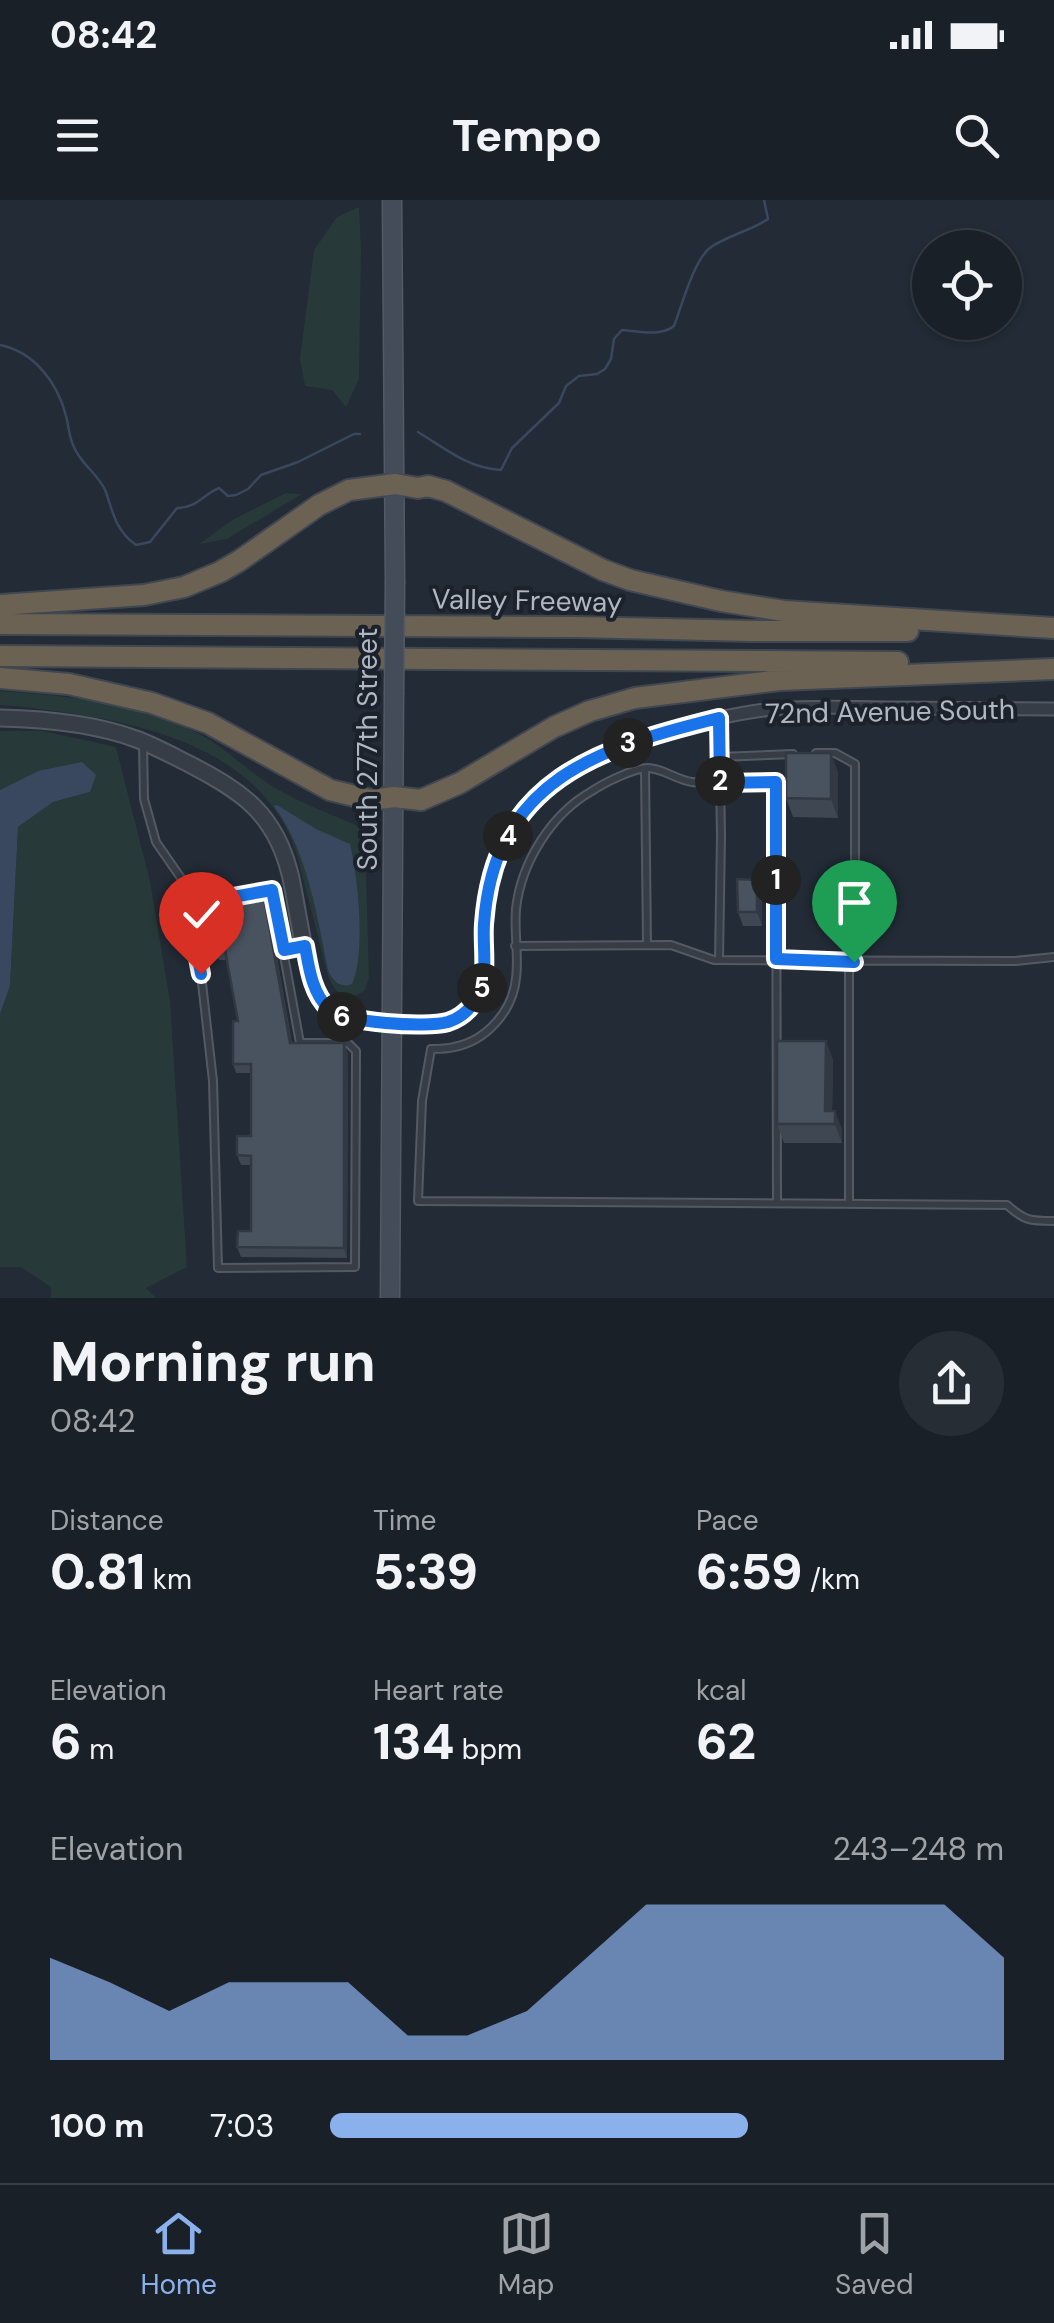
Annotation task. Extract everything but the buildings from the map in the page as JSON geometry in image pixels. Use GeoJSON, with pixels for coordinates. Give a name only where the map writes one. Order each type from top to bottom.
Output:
{"type":"FeatureCollection","features":[{"type":"Feature","properties":{"kind":"highway"},"geometry":{"type":"LineString","coordinates":[[0,605],[144,595],[184,587],[220,572],[339,494],[395,484],[428,486],[446,492],[580,560],[630,580],[721,601],[784,611],[1018,624],[1054,630]]}},
{"type":"Feature","properties":{"kind":"highway","name":"Valley Freeway"},"geometry":{"type":"LineString","coordinates":[[0,624],[1054,630]]}},
{"type":"Feature","properties":{"kind":"highway"},"geometry":{"type":"LineString","coordinates":[[0,656],[1054,666]]}},
{"type":"Feature","properties":{"kind":"highway"},"geometry":{"type":"LineString","coordinates":[[0,678],[69,684],[166,707],[208,723],[330,790],[370,800],[421,800],[554,727],[635,698],[780,680],[1054,666]]}},
{"type":"Feature","properties":{"kind":"main road","name":"South 277th Street"},"geometry":{"type":"LineString","coordinates":[[390,1298],[395,582],[392,200]]}},
{"type":"Feature","properties":{"kind":"street","name":"72nd Avenue South"},"geometry":{"type":"LineString","coordinates":[[0,718],[119,733],[233,788],[252,802],[282,845],[316,990],[330,1010],[348,1018],[414,1025],[447,1022],[463,1014],[476,999],[483,979],[486,908],[498,854],[513,827],[544,790],[562,774],[591,759],[635,741],[719,718],[772,710],[1054,710]]}},
{"type":"Feature","properties":{"kind":"lane"},"geometry":{"type":"LineString","coordinates":[[719,718],[719,960]]}},
{"type":"Feature","properties":{"kind":"lane"},"geometry":{"type":"LineString","coordinates":[[143,742],[144,799],[156,842],[183,881],[201,974],[212,1081],[218,1268],[356,1267],[356,1051],[348,1043],[300,1043],[272,890],[188,905]]}},
{"type":"Feature","properties":{"kind":"lane"},"geometry":{"type":"LineString","coordinates":[[816,754],[835,753],[855,764],[856,879]]}},
{"type":"Feature","properties":{"kind":"lane"},"geometry":{"type":"LineString","coordinates":[[720,757],[796,754]]}},
{"type":"Feature","properties":{"kind":"lane"},"geometry":{"type":"LineString","coordinates":[[645,769],[647,945]]}},
{"type":"Feature","properties":{"kind":"lane"},"geometry":{"type":"LineString","coordinates":[[777,1202],[776,782],[691,782],[645,769],[606,782],[579,798],[552,825],[533,854],[516,908],[516,978],[510,1002],[497,1022],[467,1043],[431,1049],[422,1101],[418,1201],[1008,1205],[1022,1218],[1054,1221]]}},
{"type":"Feature","properties":{"kind":"lane"},"geometry":{"type":"LineString","coordinates":[[516,946],[671,945],[719,960],[1015,961],[1054,957]]}},
{"type":"Feature","properties":{"kind":"lane"},"geometry":{"type":"LineString","coordinates":[[284,950],[305,946]]}},
{"type":"Feature","properties":{"kind":"lane"},"geometry":{"type":"LineString","coordinates":[[849,1203],[850,962]]}},
{"type":"Feature","properties":{"kind":"shaded area"},"geometry":{"type":"Polygon","coordinates":[[[359,207],[359,379],[346,407],[332,390],[305,386],[300,359],[314,250],[337,217],[359,207]]]}},
{"type":"Feature","properties":{"kind":"shaded area"},"geometry":{"type":"Polygon","coordinates":[[[286,493],[302,494],[227,539],[199,544],[234,519],[286,493]]]}},
{"type":"Feature","properties":{"kind":"shaded area"},"geometry":{"type":"Polygon","coordinates":[[[0,691],[104,703],[155,715],[212,742],[282,792],[356,825],[365,838],[369,978],[365,990],[347,997],[331,983],[290,836],[268,801],[246,779],[221,760],[162,734],[99,718],[0,705],[0,691]]]}},
{"type":"Feature","properties":{"kind":"shaded area"},"geometry":{"type":"Polygon","coordinates":[[[0,731],[43,731],[116,747],[150,881],[170,1001],[187,1267],[146,1288],[156,1298],[51,1298],[51,1287],[21,1267],[0,1267],[0,1014],[10,986],[18,827],[53,802],[90,792],[38,771],[0,790],[0,731]]]}},
{"type":"Feature","properties":{"kind":"water"},"geometry":{"type":"Polygon","coordinates":[[[82,762],[96,775],[90,792],[53,802],[18,827],[10,986],[0,1014],[0,790],[38,771],[82,762]]]}},
{"type":"Feature","properties":{"kind":"water"},"geometry":{"type":"Polygon","coordinates":[[[274,806],[350,844],[360,935],[352,984],[337,983],[328,970],[303,865],[274,806]]]}},
{"type":"Feature","properties":{"kind":"waterway"},"geometry":{"type":"LineString","coordinates":[[418,432],[468,462],[501,470],[512,448],[559,403],[566,386],[579,376],[605,369],[614,339],[622,330],[656,332],[674,326],[705,253],[768,219],[764,200]]}},
{"type":"Feature","properties":{"kind":"waterway"},"geometry":{"type":"LineString","coordinates":[[0,345],[34,362],[51,381],[77,453],[103,486],[120,528],[136,545],[150,542],[177,508],[194,504],[219,488],[228,496],[236,495],[261,475],[360,434]]}},
{"type":"Feature","properties":{"kind":"route"},"geometry":{"type":"LineString","coordinates":[[201,974],[188,905],[272,890],[284,950],[305,946],[316,990],[334,1013],[414,1025],[453,1020],[473,1004],[482,987],[486,908],[498,854],[513,827],[544,790],[562,774],[591,759],[635,741],[719,718],[720,783],[776,782],[776,959],[854,962]]}}]}
